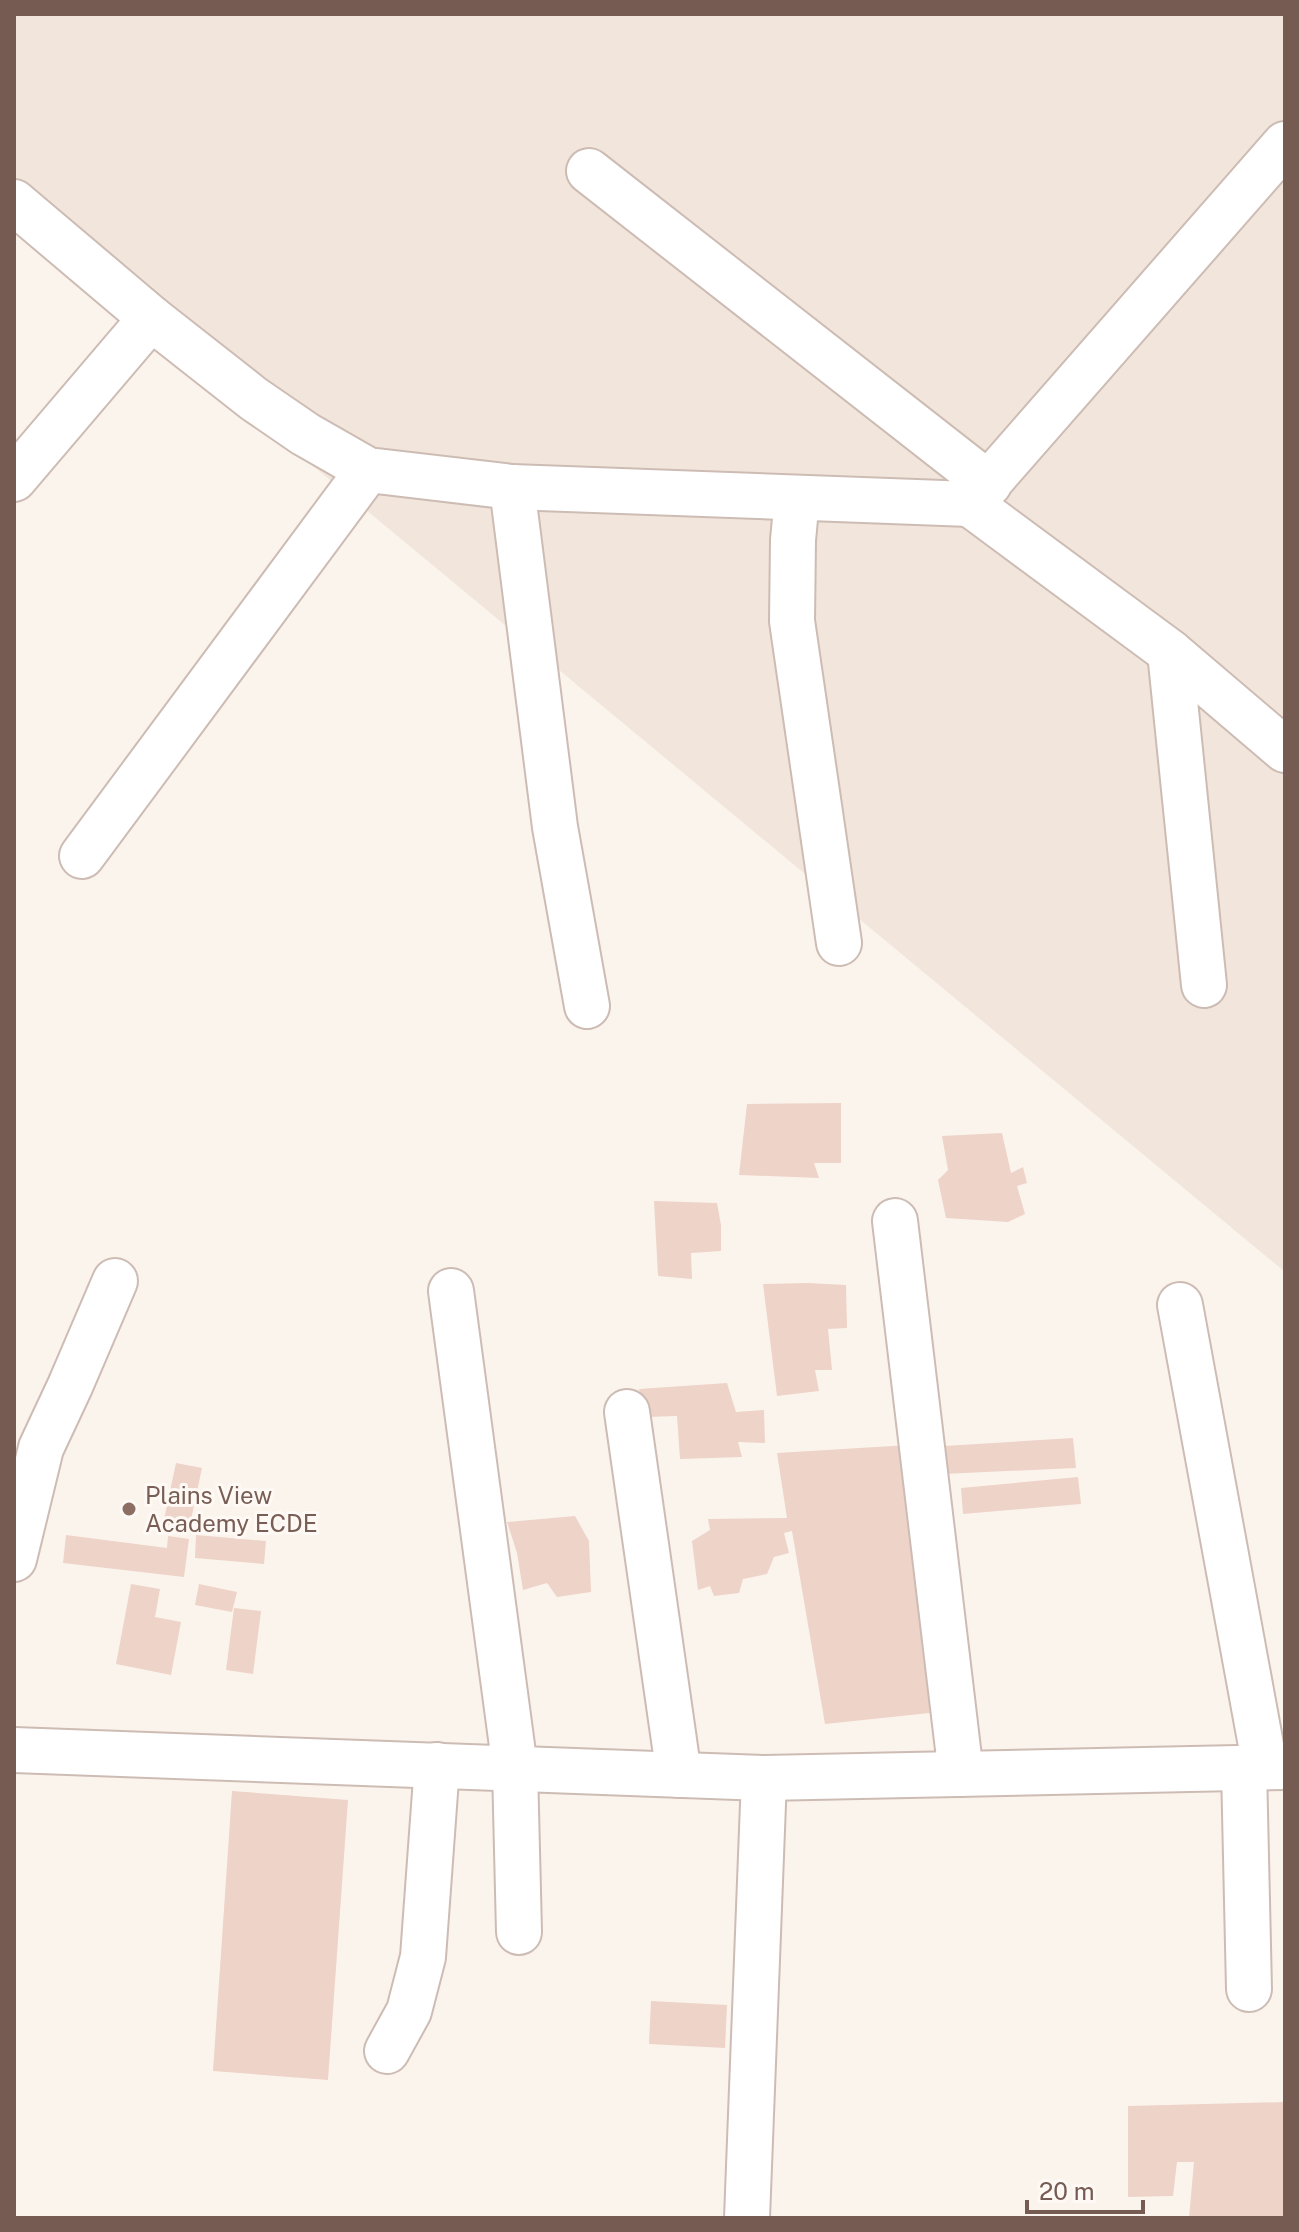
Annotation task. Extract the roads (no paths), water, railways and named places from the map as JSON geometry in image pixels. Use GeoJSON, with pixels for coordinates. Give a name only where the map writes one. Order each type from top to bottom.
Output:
{"type":"FeatureCollection","features":[{"type":"Feature","properties":{"kind":"street"},"geometry":{"type":"LineString","coordinates":[[14,202],[151,318],[254,399],[292,426],[368,470],[512,487],[797,498],[980,494],[1285,144]]}},
{"type":"Feature","properties":{"kind":"street"},"geometry":{"type":"LineString","coordinates":[[589,171],[1285,750]]}},
{"type":"Feature","properties":{"kind":"street"},"geometry":{"type":"LineString","coordinates":[[14,479],[151,318]]}},
{"type":"Feature","properties":{"kind":"street"},"geometry":{"type":"LineString","coordinates":[[82,856],[368,470]]}},
{"type":"Feature","properties":{"kind":"street"},"geometry":{"type":"LineString","coordinates":[[512,487],[555,827],[587,1006]]}},
{"type":"Feature","properties":{"kind":"street"},"geometry":{"type":"LineString","coordinates":[[797,498],[792,621],[839,943]]}},
{"type":"Feature","properties":{"kind":"street"},"geometry":{"type":"LineString","coordinates":[[1170,652],[1204,985]]}},
{"type":"Feature","properties":{"kind":"street"},"geometry":{"type":"LineString","coordinates":[[895,1221],[961,1774]]}},
{"type":"Feature","properties":{"kind":"street"},"geometry":{"type":"LineString","coordinates":[[14,1559],[41,1448],[115,1281]]}},
{"type":"Feature","properties":{"kind":"street"},"geometry":{"type":"LineString","coordinates":[[451,1291],[515,1768],[519,1932]]}},
{"type":"Feature","properties":{"kind":"street"},"geometry":{"type":"LineString","coordinates":[[1180,1305],[1265,1767],[1249,1989]]}},
{"type":"Feature","properties":{"kind":"street"},"geometry":{"type":"LineString","coordinates":[[627,1412],[679,1775]]}},
{"type":"Feature","properties":{"kind":"street"},"geometry":{"type":"LineString","coordinates":[[15,1757],[437,1765],[764,1778],[1265,1767]]}},
{"type":"Feature","properties":{"kind":"street"},"geometry":{"type":"LineString","coordinates":[[387,2051],[409,2011],[423,1957],[437,1765]]}},
{"type":"Feature","properties":{"kind":"street"},"geometry":{"type":"LineString","coordinates":[[747,2218],[764,1778]]}},
{"type":"Feature","properties":{"kind":"place","name":"Plains View Academy ECDE"},"geometry":{"type":"Point","coordinates":[129,1509]}}]}
